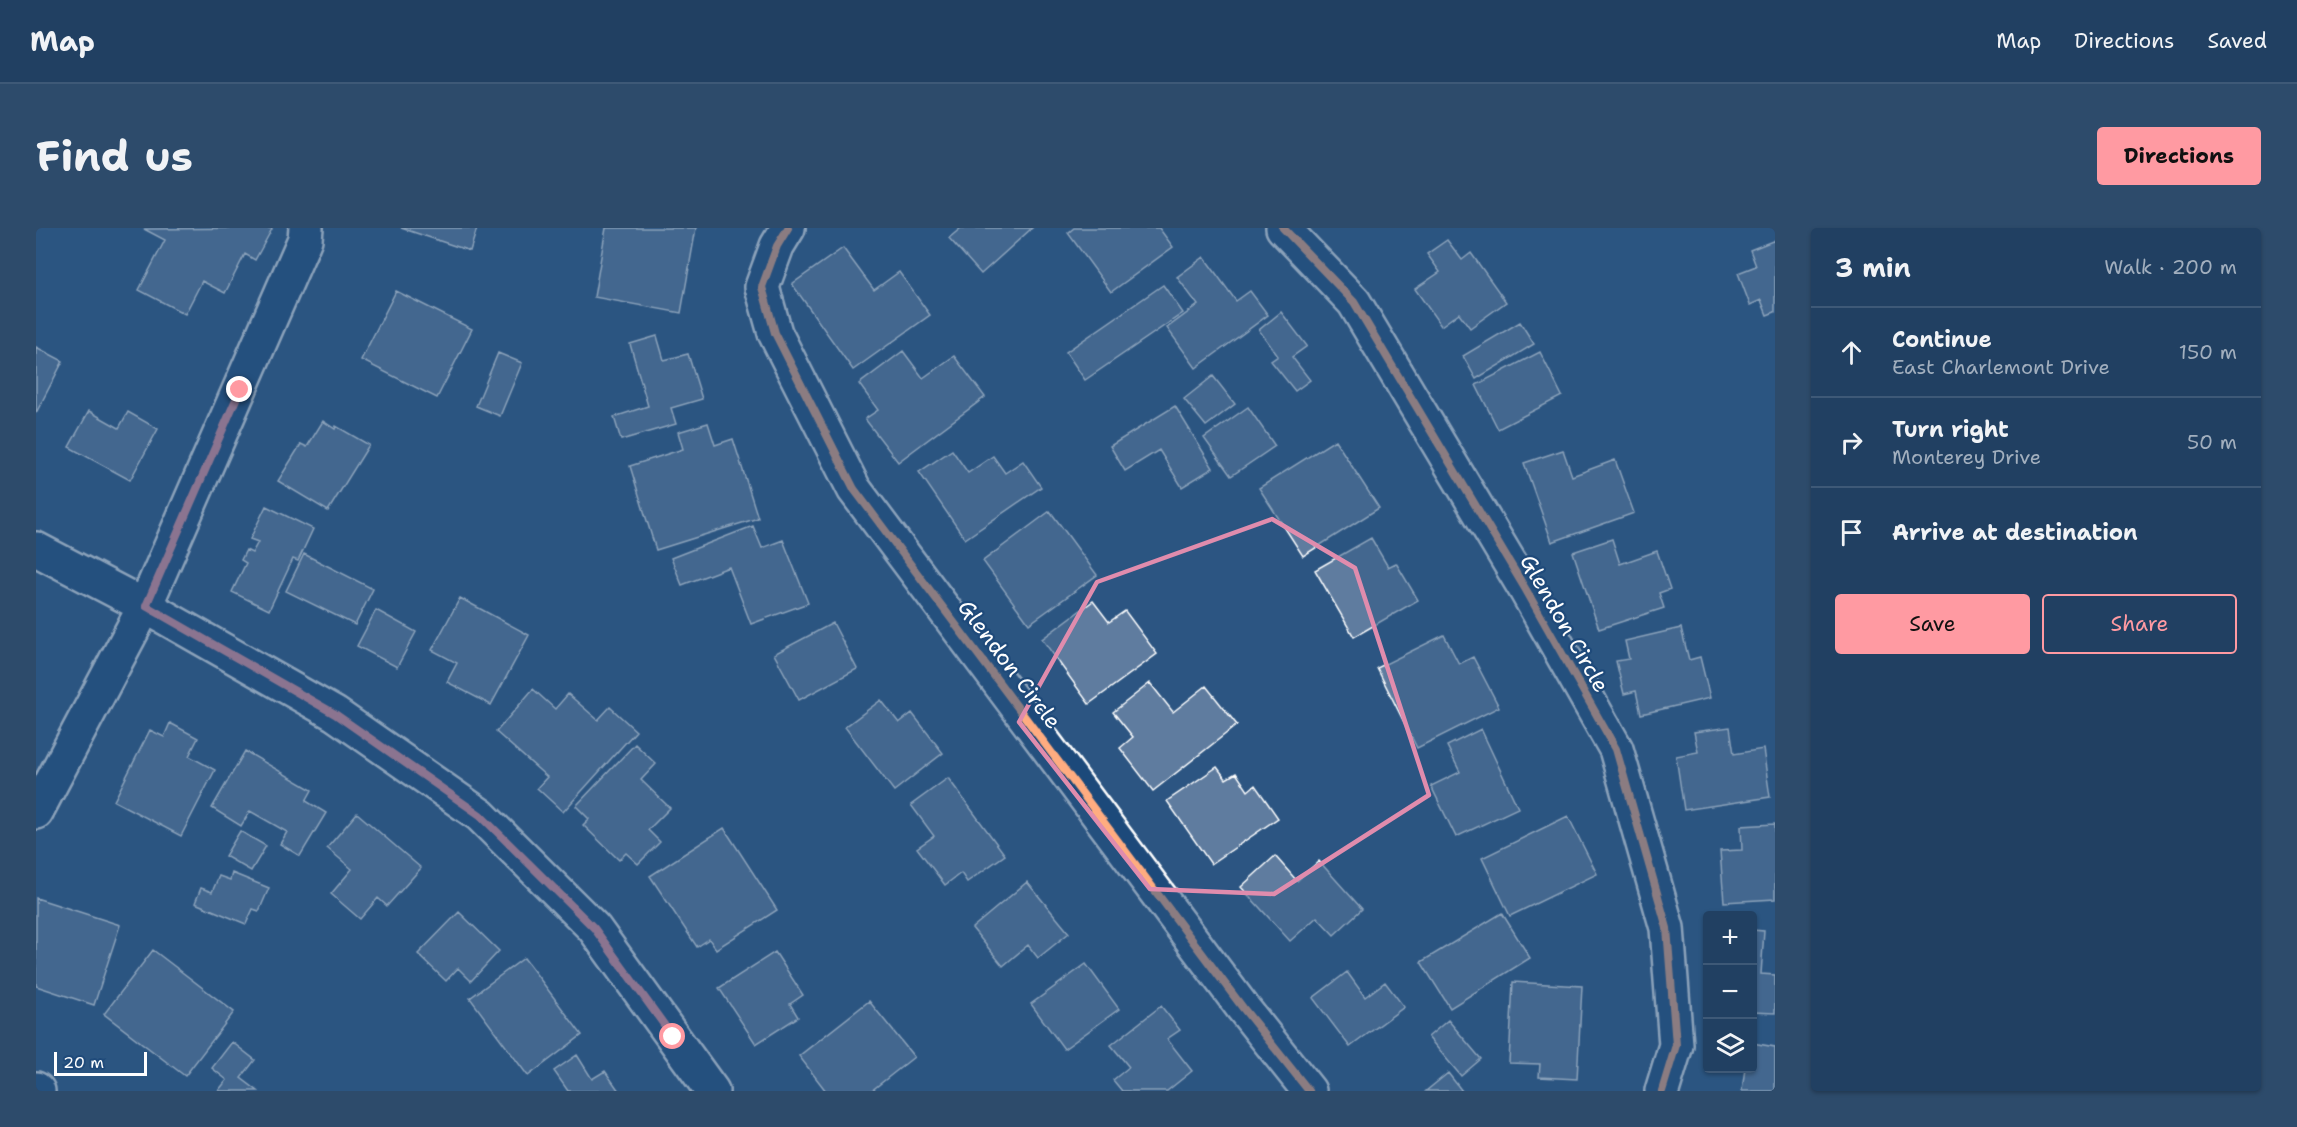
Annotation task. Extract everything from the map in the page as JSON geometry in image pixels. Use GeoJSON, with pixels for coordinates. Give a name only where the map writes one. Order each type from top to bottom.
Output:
{"type":"FeatureCollection","features":[{"type":"Feature","properties":{"kind":"street"},"geometry":{"type":"LineString","coordinates":[[36,812],[146,606],[305,239],[306,228]]}},
{"type":"Feature","properties":{"kind":"street","name":"Glendon Circle"},"geometry":{"type":"LineString","coordinates":[[788,228],[777,246],[762,287],[775,333],[854,489],[1243,1008],[1309,1091]]}},
{"type":"Feature","properties":{"kind":"street","name":"Glendon Circle"},"geometry":{"type":"LineString","coordinates":[[1283,228],[1354,302],[1526,590],[1616,749],[1667,928],[1676,1045],[1662,1091]]}},
{"type":"Feature","properties":{"kind":"street"},"geometry":{"type":"LineString","coordinates":[[36,549],[146,606],[335,714],[480,815],[594,928],[712,1091]]}},
{"type":"Feature","properties":{"kind":"highlighted area"},"geometry":{"type":"Polygon","coordinates":[[[1272,519],[1355,568],[1429,795],[1274,894],[1150,889],[1019,722],[1097,582],[1272,519]]]}},
{"type":"Feature","properties":{"kind":"building"},"geometry":{"type":"Polygon","coordinates":[[[401,228],[477,228],[470,251],[401,228]]]}},
{"type":"Feature","properties":{"kind":"building"},"geometry":{"type":"Polygon","coordinates":[[[606,228],[696,228],[681,313],[594,297],[606,228]]]}},
{"type":"Feature","properties":{"kind":"building"},"geometry":{"type":"Polygon","coordinates":[[[961,228],[1032,228],[981,274],[949,238],[961,228]]]}},
{"type":"Feature","properties":{"kind":"building"},"geometry":{"type":"Polygon","coordinates":[[[1074,228],[1159,228],[1173,247],[1111,292],[1068,233],[1074,228]]]}},
{"type":"Feature","properties":{"kind":"building"},"geometry":{"type":"Polygon","coordinates":[[[144,229],[272,229],[255,260],[245,254],[225,293],[202,281],[185,314],[139,290],[165,240],[144,229]]]}},
{"type":"Feature","properties":{"kind":"building"},"geometry":{"type":"Polygon","coordinates":[[[1447,240],[1462,260],[1471,253],[1506,302],[1470,328],[1459,313],[1441,326],[1415,289],[1440,272],[1427,254],[1447,240]]]}},
{"type":"Feature","properties":{"kind":"building"},"geometry":{"type":"Polygon","coordinates":[[[1775,240],[1775,312],[1767,315],[1761,300],[1750,305],[1738,273],[1756,266],[1750,250],[1775,240]]]}},
{"type":"Feature","properties":{"kind":"building"},"geometry":{"type":"Polygon","coordinates":[[[843,248],[874,290],[899,272],[930,315],[853,370],[792,284],[843,248]]]}},
{"type":"Feature","properties":{"kind":"building"},"geometry":{"type":"Polygon","coordinates":[[[1204,257],[1236,301],[1250,291],[1268,315],[1196,368],[1167,328],[1198,305],[1177,277],[1204,257]]]}},
{"type":"Feature","properties":{"kind":"building"},"geometry":{"type":"Polygon","coordinates":[[[1163,285],[1183,313],[1085,380],[1066,352],[1163,285]]]}},
{"type":"Feature","properties":{"kind":"building"},"geometry":{"type":"Polygon","coordinates":[[[396,291],[472,329],[437,398],[361,360],[396,291]]]}},
{"type":"Feature","properties":{"kind":"building"},"geometry":{"type":"Polygon","coordinates":[[[1281,312],[1307,346],[1292,357],[1310,380],[1295,391],[1271,361],[1278,356],[1259,330],[1281,312]]]}},
{"type":"Feature","properties":{"kind":"building"},"geometry":{"type":"Polygon","coordinates":[[[1520,322],[1534,344],[1476,379],[1463,356],[1520,322]]]}},
{"type":"Feature","properties":{"kind":"building"},"geometry":{"type":"Polygon","coordinates":[[[657,336],[664,360],[688,354],[702,399],[671,408],[676,424],[621,440],[614,417],[648,406],[630,344],[657,336]]]}},
{"type":"Feature","properties":{"kind":"building"},"geometry":{"type":"Polygon","coordinates":[[[36,347],[63,361],[36,413],[36,347]]]}},
{"type":"Feature","properties":{"kind":"building"},"geometry":{"type":"Polygon","coordinates":[[[903,351],[923,378],[954,356],[985,397],[898,462],[865,419],[878,410],[859,384],[903,351]]]}},
{"type":"Feature","properties":{"kind":"building"},"geometry":{"type":"Polygon","coordinates":[[[1540,352],[1562,396],[1498,429],[1476,385],[1540,352]]]}},
{"type":"Feature","properties":{"kind":"building"},"geometry":{"type":"Polygon","coordinates":[[[498,353],[522,363],[500,416],[476,406],[498,353]]]}},
{"type":"Feature","properties":{"kind":"building"},"geometry":{"type":"Polygon","coordinates":[[[1213,376],[1235,404],[1206,426],[1184,399],[1213,376]]]}},
{"type":"Feature","properties":{"kind":"building"},"geometry":{"type":"Polygon","coordinates":[[[1175,406],[1213,468],[1182,487],[1159,450],[1125,471],[1110,446],[1175,406]]]}},
{"type":"Feature","properties":{"kind":"building"},"geometry":{"type":"Polygon","coordinates":[[[1248,407],[1275,446],[1231,476],[1204,438],[1248,407]]]}},
{"type":"Feature","properties":{"kind":"building"},"geometry":{"type":"Polygon","coordinates":[[[89,411],[119,428],[128,412],[158,429],[130,480],[69,447],[89,411]]]}},
{"type":"Feature","properties":{"kind":"building"},"geometry":{"type":"Polygon","coordinates":[[[323,421],[369,445],[328,511],[278,481],[301,444],[307,447],[323,421]]]}},
{"type":"Feature","properties":{"kind":"building"},"geometry":{"type":"Polygon","coordinates":[[[708,423],[715,445],[733,439],[758,518],[656,550],[630,466],[683,449],[678,432],[708,423]]]}},
{"type":"Feature","properties":{"kind":"building"},"geometry":{"type":"Polygon","coordinates":[[[1335,440],[1379,508],[1303,556],[1259,488],[1335,440]]]}},
{"type":"Feature","properties":{"kind":"building"},"geometry":{"type":"Polygon","coordinates":[[[952,450],[968,473],[993,456],[1005,473],[1023,461],[1041,487],[965,539],[919,472],[952,450]]]}},
{"type":"Feature","properties":{"kind":"building"},"geometry":{"type":"Polygon","coordinates":[[[1563,450],[1572,476],[1615,460],[1634,513],[1552,542],[1524,463],[1563,450]]]}},
{"type":"Feature","properties":{"kind":"building"},"geometry":{"type":"Polygon","coordinates":[[[266,506],[313,529],[298,561],[293,559],[269,610],[232,592],[246,563],[241,560],[246,550],[252,553],[258,542],[250,539],[266,506]]]}},
{"type":"Feature","properties":{"kind":"building"},"geometry":{"type":"Polygon","coordinates":[[[1050,511],[1097,575],[1029,624],[983,561],[1050,511]]]}},
{"type":"Feature","properties":{"kind":"building"},"geometry":{"type":"Polygon","coordinates":[[[753,526],[762,548],[783,540],[808,603],[751,624],[729,567],[682,585],[671,558],[753,526]]]}},
{"type":"Feature","properties":{"kind":"building"},"geometry":{"type":"Polygon","coordinates":[[[1371,538],[1388,567],[1396,563],[1418,600],[1354,637],[1315,570],[1371,538]]]}},
{"type":"Feature","properties":{"kind":"building"},"geometry":{"type":"Polygon","coordinates":[[[1612,539],[1620,564],[1657,551],[1670,589],[1659,593],[1664,608],[1599,629],[1573,552],[1612,539]]]}},
{"type":"Feature","properties":{"kind":"building"},"geometry":{"type":"Polygon","coordinates":[[[304,554],[373,589],[355,625],[286,591],[304,554]]]}},
{"type":"Feature","properties":{"kind":"building"},"geometry":{"type":"Polygon","coordinates":[[[460,598],[529,635],[491,705],[447,682],[457,663],[432,650],[460,598]]]}},
{"type":"Feature","properties":{"kind":"building"},"geometry":{"type":"Polygon","coordinates":[[[1093,601],[1109,622],[1125,611],[1157,654],[1089,704],[1042,639],[1093,601]]]}},
{"type":"Feature","properties":{"kind":"building"},"geometry":{"type":"Polygon","coordinates":[[[376,610],[416,632],[397,667],[357,646],[376,610]]]}},
{"type":"Feature","properties":{"kind":"building"},"geometry":{"type":"Polygon","coordinates":[[[833,623],[857,669],[799,700],[774,654],[833,623]]]}},
{"type":"Feature","properties":{"kind":"building"},"geometry":{"type":"Polygon","coordinates":[[[1681,628],[1689,660],[1700,657],[1710,698],[1641,714],[1636,691],[1624,694],[1616,661],[1629,659],[1625,641],[1681,628]]]}},
{"type":"Feature","properties":{"kind":"building"},"geometry":{"type":"Polygon","coordinates":[[[1444,635],[1459,664],[1473,657],[1499,707],[1417,748],[1377,668],[1444,635]]]}},
{"type":"Feature","properties":{"kind":"building"},"geometry":{"type":"Polygon","coordinates":[[[1150,683],[1173,712],[1206,686],[1237,725],[1153,791],[1120,748],[1133,737],[1113,712],[1150,683]]]}},
{"type":"Feature","properties":{"kind":"building"},"geometry":{"type":"Polygon","coordinates":[[[533,689],[555,709],[568,694],[598,720],[610,707],[636,731],[563,812],[537,788],[547,777],[496,732],[533,689]]]}},
{"type":"Feature","properties":{"kind":"building"},"geometry":{"type":"Polygon","coordinates":[[[881,700],[899,723],[912,713],[943,753],[894,791],[845,727],[881,700]]]}},
{"type":"Feature","properties":{"kind":"building"},"geometry":{"type":"Polygon","coordinates":[[[170,723],[198,738],[189,756],[215,770],[181,836],[114,801],[150,730],[164,737],[170,723]]]}},
{"type":"Feature","properties":{"kind":"building"},"geometry":{"type":"Polygon","coordinates":[[[1730,727],[1734,754],[1763,749],[1770,797],[1684,810],[1676,756],[1698,752],[1694,732],[1730,727]]]}},
{"type":"Feature","properties":{"kind":"building"},"geometry":{"type":"Polygon","coordinates":[[[1481,729],[1518,808],[1456,837],[1431,786],[1460,772],[1447,746],[1481,729]]]}},
{"type":"Feature","properties":{"kind":"building"},"geometry":{"type":"Polygon","coordinates":[[[635,744],[656,764],[641,780],[670,808],[648,830],[660,842],[638,864],[626,853],[619,860],[583,825],[589,819],[576,806],[635,744]]]}},
{"type":"Feature","properties":{"kind":"building"},"geometry":{"type":"Polygon","coordinates":[[[245,751],[312,790],[306,801],[326,813],[300,856],[280,844],[287,832],[250,811],[241,826],[212,808],[245,751]]]}},
{"type":"Feature","properties":{"kind":"building"},"geometry":{"type":"Polygon","coordinates":[[[1217,767],[1226,779],[1236,773],[1248,791],[1255,785],[1278,818],[1211,864],[1167,801],[1217,767]]]}},
{"type":"Feature","properties":{"kind":"building"},"geometry":{"type":"Polygon","coordinates":[[[948,778],[1005,855],[967,882],[961,873],[945,885],[917,848],[934,836],[911,805],[948,778]]]}},
{"type":"Feature","properties":{"kind":"building"},"geometry":{"type":"Polygon","coordinates":[[[357,813],[421,868],[387,906],[378,898],[360,919],[331,894],[352,869],[327,848],[357,813]]]}},
{"type":"Feature","properties":{"kind":"building"},"geometry":{"type":"Polygon","coordinates":[[[1568,816],[1597,874],[1510,916],[1482,858],[1568,816]]]}},
{"type":"Feature","properties":{"kind":"building"},"geometry":{"type":"Polygon","coordinates":[[[1775,824],[1775,899],[1724,902],[1720,851],[1742,850],[1741,826],[1775,824]]]}},
{"type":"Feature","properties":{"kind":"building"},"geometry":{"type":"Polygon","coordinates":[[[724,828],[777,910],[716,949],[709,939],[697,947],[650,876],[724,828]]]}},
{"type":"Feature","properties":{"kind":"building"},"geometry":{"type":"Polygon","coordinates":[[[240,831],[266,846],[251,871],[225,856],[240,831]]]}},
{"type":"Feature","properties":{"kind":"building"},"geometry":{"type":"Polygon","coordinates":[[[1275,856],[1297,881],[1319,861],[1362,909],[1334,935],[1317,917],[1290,941],[1241,887],[1275,856]]]}},
{"type":"Feature","properties":{"kind":"building"},"geometry":{"type":"Polygon","coordinates":[[[232,873],[269,888],[259,911],[253,909],[246,924],[195,903],[201,888],[212,892],[219,876],[230,880],[232,873]]]}},
{"type":"Feature","properties":{"kind":"building"},"geometry":{"type":"Polygon","coordinates":[[[1027,882],[1069,933],[1038,958],[1028,945],[1003,966],[972,928],[1027,882]]]}},
{"type":"Feature","properties":{"kind":"building"},"geometry":{"type":"Polygon","coordinates":[[[36,898],[120,925],[94,1005],[36,986],[36,898]]]}},
{"type":"Feature","properties":{"kind":"building"},"geometry":{"type":"Polygon","coordinates":[[[459,912],[499,951],[471,981],[458,968],[446,981],[418,954],[459,912]]]}},
{"type":"Feature","properties":{"kind":"building"},"geometry":{"type":"Polygon","coordinates":[[[1502,913],[1530,958],[1450,1008],[1421,962],[1502,913]]]}},
{"type":"Feature","properties":{"kind":"building"},"geometry":{"type":"Polygon","coordinates":[[[1757,930],[1764,931],[1761,974],[1775,975],[1775,1013],[1757,1012],[1757,930]]]}},
{"type":"Feature","properties":{"kind":"building"},"geometry":{"type":"Polygon","coordinates":[[[153,950],[234,1012],[185,1076],[104,1014],[153,950]]]}},
{"type":"Feature","properties":{"kind":"building"},"geometry":{"type":"Polygon","coordinates":[[[775,952],[803,995],[790,1004],[798,1017],[756,1044],[719,988],[775,952]]]}},
{"type":"Feature","properties":{"kind":"building"},"geometry":{"type":"Polygon","coordinates":[[[524,958],[582,1035],[528,1076],[470,998],[524,958]]]}},
{"type":"Feature","properties":{"kind":"building"},"geometry":{"type":"Polygon","coordinates":[[[1086,964],[1119,1009],[1064,1049],[1031,1004],[1086,964]]]}},
{"type":"Feature","properties":{"kind":"building"},"geometry":{"type":"Polygon","coordinates":[[[1347,972],[1365,997],[1385,982],[1404,1007],[1350,1047],[1313,998],[1347,972]]]}},
{"type":"Feature","properties":{"kind":"building"},"geometry":{"type":"Polygon","coordinates":[[[1513,982],[1582,986],[1577,1079],[1539,1077],[1540,1064],[1509,1063],[1513,982]]]}},
{"type":"Feature","properties":{"kind":"building"},"geometry":{"type":"Polygon","coordinates":[[[869,1001],[914,1057],[871,1091],[826,1091],[799,1056],[869,1001]]]}},
{"type":"Feature","properties":{"kind":"building"},"geometry":{"type":"Polygon","coordinates":[[[1161,1006],[1180,1030],[1167,1039],[1192,1071],[1167,1091],[1122,1091],[1113,1080],[1129,1067],[1111,1045],[1161,1006]]]}},
{"type":"Feature","properties":{"kind":"building"},"geometry":{"type":"Polygon","coordinates":[[[1448,1020],[1481,1059],[1461,1076],[1428,1037],[1448,1020]]]}},
{"type":"Feature","properties":{"kind":"building"},"geometry":{"type":"Polygon","coordinates":[[[232,1042],[255,1060],[241,1078],[258,1091],[218,1091],[227,1080],[212,1068],[232,1042]]]}},
{"type":"Feature","properties":{"kind":"building"},"geometry":{"type":"Polygon","coordinates":[[[1757,1044],[1775,1047],[1775,1091],[1742,1091],[1744,1073],[1757,1073],[1757,1044]]]}},
{"type":"Feature","properties":{"kind":"building"},"geometry":{"type":"Polygon","coordinates":[[[577,1055],[592,1079],[605,1071],[619,1091],[568,1091],[554,1071],[577,1055]]]}},
{"type":"Feature","properties":{"kind":"building"},"geometry":{"type":"Polygon","coordinates":[[[1448,1073],[1462,1091],[1426,1091],[1448,1073]]]}},
{"type":"Feature","properties":{"kind":"cycle path"},"geometry":{"type":"LineString","coordinates":[[788,228],[777,246],[762,287],[775,333],[854,489],[1243,1008],[1309,1091]]}},
{"type":"Feature","properties":{"kind":"cycle path"},"geometry":{"type":"LineString","coordinates":[[1283,228],[1354,302],[1526,590],[1616,749],[1667,928],[1676,1045],[1662,1091]]}},
{"type":"Feature","properties":{"kind":"route"},"geometry":{"type":"LineString","coordinates":[[240,390],[146,606],[335,714],[480,815],[594,928],[673,1037]]}}]}
